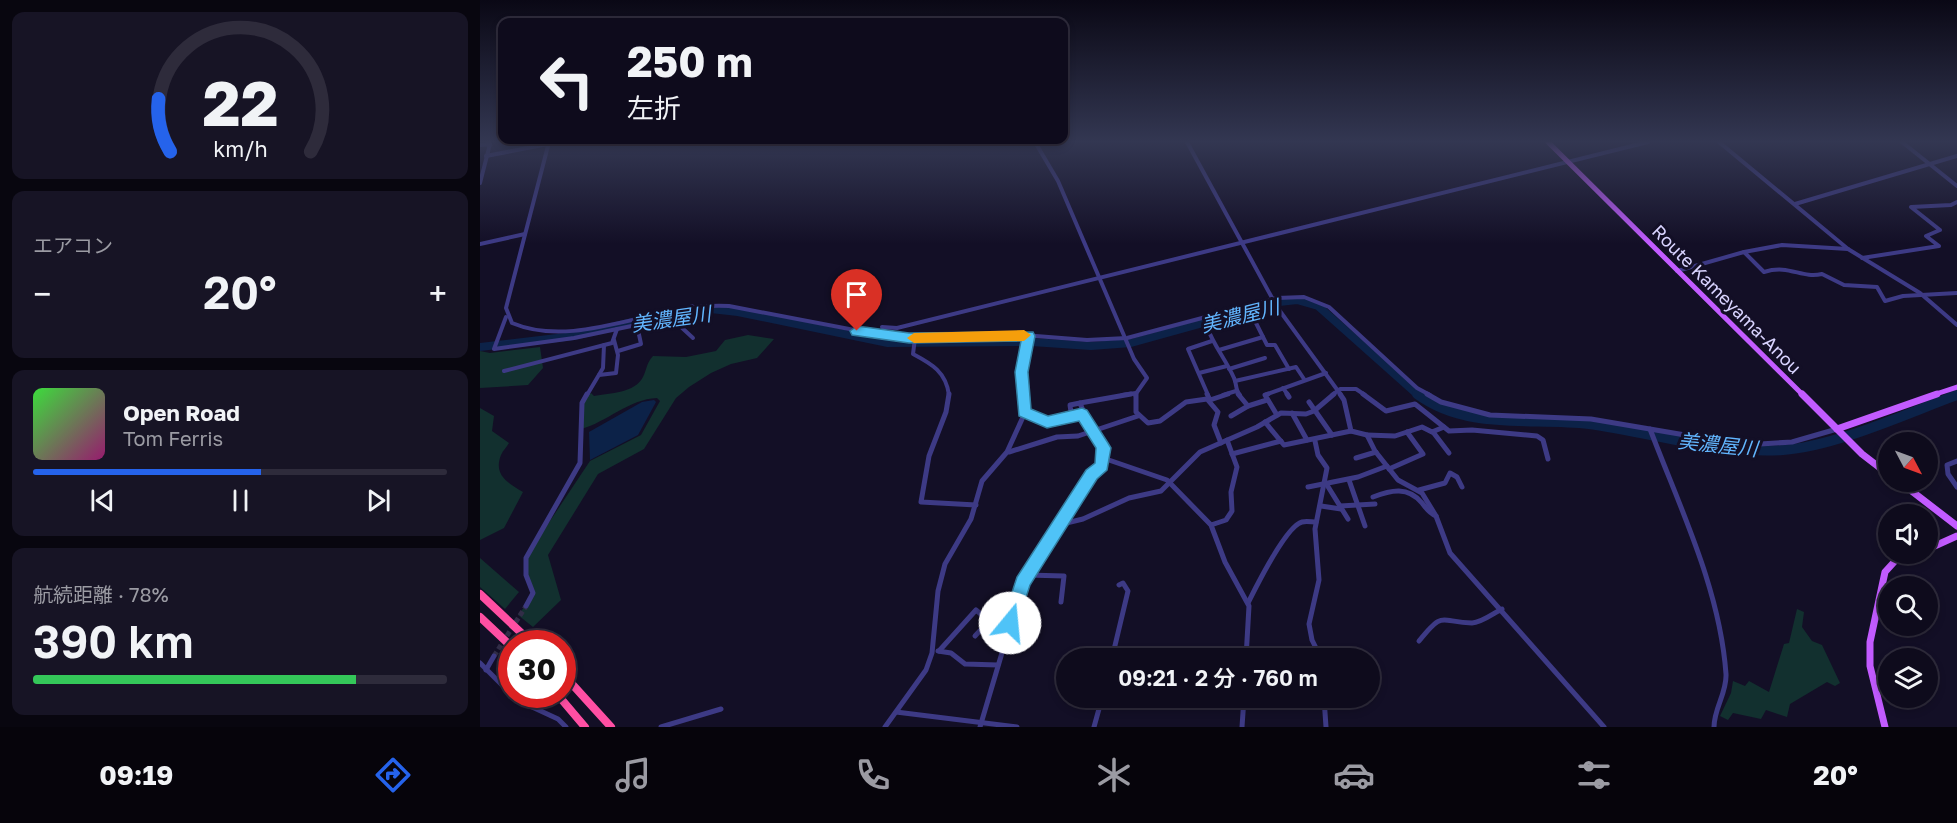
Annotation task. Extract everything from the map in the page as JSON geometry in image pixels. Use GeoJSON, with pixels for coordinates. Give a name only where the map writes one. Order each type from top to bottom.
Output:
{"type":"FeatureCollection","features":[{"type":"Feature","properties":{"kind":"highway"},"geometry":{"type":"LineString","coordinates":[[480,594],[518,630]]}},
{"type":"Feature","properties":{"kind":"highway"},"geometry":{"type":"LineString","coordinates":[[480,617],[498,634]]}},
{"type":"Feature","properties":{"kind":"highway"},"geometry":{"type":"LineString","coordinates":[[576,688],[611,727]]}},
{"type":"Feature","properties":{"kind":"highway"},"geometry":{"type":"LineString","coordinates":[[569,708],[585,727]]}},
{"type":"Feature","properties":{"kind":"main road","name":"Route Kameyama-Anou"},"geometry":{"type":"LineString","coordinates":[[1582,176],[1848,440],[1878,466]]}},
{"type":"Feature","properties":{"kind":"main road"},"geometry":{"type":"LineString","coordinates":[[1838,430],[1957,387]]}},
{"type":"Feature","properties":{"kind":"main road"},"geometry":{"type":"LineString","coordinates":[[1913,492],[1957,526]]}},
{"type":"Feature","properties":{"kind":"main road"},"geometry":{"type":"LineString","coordinates":[[1938,545],[1957,536]]}},
{"type":"Feature","properties":{"kind":"main road"},"geometry":{"type":"LineString","coordinates":[[1885,727],[1870,666],[1870,642],[1881,581],[1892,564]]}},
{"type":"Feature","properties":{"kind":"street"},"geometry":{"type":"LineString","coordinates":[[540,176],[506,308],[506,317],[495,345],[549,342],[689,314]]}},
{"type":"Feature","properties":{"kind":"street"},"geometry":{"type":"LineString","coordinates":[[1055,176],[1138,368],[1147,378],[1136,393],[1133,403],[1138,416],[1146,421],[1157,423],[1170,417],[1186,402],[1210,400],[1236,391]]}},
{"type":"Feature","properties":{"kind":"street"},"geometry":{"type":"LineString","coordinates":[[1206,176],[1273,300],[1346,404],[1351,431]]}},
{"type":"Feature","properties":{"kind":"street"},"geometry":{"type":"LineString","coordinates":[[879,335],[880,326],[897,328],[1512,176]]}},
{"type":"Feature","properties":{"kind":"street"},"geometry":{"type":"LineString","coordinates":[[1761,176],[1848,249],[1922,296],[1957,325]]}},
{"type":"Feature","properties":{"kind":"street"},"geometry":{"type":"LineString","coordinates":[[1795,204],[1889,176]]}},
{"type":"Feature","properties":{"kind":"street"},"geometry":{"type":"LineString","coordinates":[[1944,176],[1957,186]]}},
{"type":"Feature","properties":{"kind":"street"},"geometry":{"type":"LineString","coordinates":[[1861,258],[1939,246],[1926,236],[1941,230],[1911,207],[1951,205],[1957,202]]}},
{"type":"Feature","properties":{"kind":"street"},"geometry":{"type":"LineString","coordinates":[[480,244],[525,234]]}},
{"type":"Feature","properties":{"kind":"street"},"geometry":{"type":"LineString","coordinates":[[1677,271],[1744,252],[1782,245],[1848,249]]}},
{"type":"Feature","properties":{"kind":"street"},"geometry":{"type":"LineString","coordinates":[[1744,252],[1764,272],[1779,267],[1792,267],[1810,277],[1822,274],[1844,285],[1877,287],[1885,301],[1899,297],[1957,293]]}},
{"type":"Feature","properties":{"kind":"street"},"geometry":{"type":"LineString","coordinates":[[506,317],[511,323],[530,333],[543,333],[597,326],[692,306],[729,306],[879,335],[915,339],[1127,339],[1273,300],[1297,296],[1324,304],[1410,384],[1452,406],[1490,415],[1573,417],[1744,446],[1781,444],[1838,430]]}},
{"type":"Feature","properties":{"kind":"street"},"geometry":{"type":"LineString","coordinates":[[692,306],[680,327],[693,338]]}},
{"type":"Feature","properties":{"kind":"street"},"geometry":{"type":"LineString","coordinates":[[1248,406],[1236,391],[1235,381],[1212,341],[1207,327],[1278,307]]}},
{"type":"Feature","properties":{"kind":"street"},"geometry":{"type":"LineString","coordinates":[[1252,315],[1267,345],[1275,345],[1289,369]]}},
{"type":"Feature","properties":{"kind":"street"},"geometry":{"type":"LineString","coordinates":[[618,351],[641,344],[637,324]]}},
{"type":"Feature","properties":{"kind":"street"},"geometry":{"type":"LineString","coordinates":[[599,375],[616,373],[618,351],[614,340],[617,329]]}},
{"type":"Feature","properties":{"kind":"street"},"geometry":{"type":"LineString","coordinates":[[1219,350],[1263,337]]}},
{"type":"Feature","properties":{"kind":"street"},"geometry":{"type":"LineString","coordinates":[[915,339],[912,349],[916,356],[935,367],[948,389],[950,399],[950,409],[933,444],[921,502],[976,505]]}},
{"type":"Feature","properties":{"kind":"street"},"geometry":{"type":"LineString","coordinates":[[504,371],[604,345],[614,340]]}},
{"type":"Feature","properties":{"kind":"street"},"geometry":{"type":"LineString","coordinates":[[936,650],[940,579],[976,505],[986,475],[1007,452],[1024,412],[1022,372],[1028,340]]}},
{"type":"Feature","properties":{"kind":"street"},"geometry":{"type":"LineString","coordinates":[[1212,341],[1188,349],[1210,400],[1218,412],[1214,425],[1221,443]]}},
{"type":"Feature","properties":{"kind":"street"},"geometry":{"type":"LineString","coordinates":[[526,606],[533,592],[526,575],[526,558],[580,463],[582,403],[603,368],[604,345]]}},
{"type":"Feature","properties":{"kind":"street"},"geometry":{"type":"LineString","coordinates":[[1199,373],[1265,357]]}},
{"type":"Feature","properties":{"kind":"street"},"geometry":{"type":"LineString","coordinates":[[1235,381],[1296,367],[1304,380]]}},
{"type":"Feature","properties":{"kind":"street"},"geometry":{"type":"LineString","coordinates":[[1277,415],[1265,395],[1326,373]]}},
{"type":"Feature","properties":{"kind":"street"},"geometry":{"type":"LineString","coordinates":[[1282,388],[1289,397]]}},
{"type":"Feature","properties":{"kind":"street"},"geometry":{"type":"LineString","coordinates":[[1058,525],[1083,519],[1129,498],[1161,490],[1171,483],[1200,452],[1277,415],[1314,411],[1338,391],[1348,388],[1356,389],[1386,411],[1415,405],[1429,413],[1449,432],[1472,429],[1537,436],[1543,440],[1548,459]]}},
{"type":"Feature","properties":{"kind":"street"},"geometry":{"type":"LineString","coordinates":[[1071,412],[1070,405],[1136,393]]}},
{"type":"Feature","properties":{"kind":"street"},"geometry":{"type":"LineString","coordinates":[[1231,416],[1248,406],[1267,400]]}},
{"type":"Feature","properties":{"kind":"street"},"geometry":{"type":"LineString","coordinates":[[1310,402],[1314,411],[1338,442]]}},
{"type":"Feature","properties":{"kind":"street"},"geometry":{"type":"LineString","coordinates":[[980,725],[1027,575],[1091,474],[1102,466],[1103,448],[1082,414],[1080,403]]}},
{"type":"Feature","properties":{"kind":"street"},"geometry":{"type":"LineString","coordinates":[[1024,412],[1047,422],[1082,414]]}},
{"type":"Feature","properties":{"kind":"street"},"geometry":{"type":"LineString","coordinates":[[1292,413],[1307,440]]}},
{"type":"Feature","properties":{"kind":"street"},"geometry":{"type":"LineString","coordinates":[[1007,452],[1033,443],[1078,436],[1138,416]]}},
{"type":"Feature","properties":{"kind":"street"},"geometry":{"type":"LineString","coordinates":[[1265,422],[1284,445],[1307,440],[1315,441],[1351,431],[1367,435],[1395,436],[1422,427],[1433,432],[1449,453]]}},
{"type":"Feature","properties":{"kind":"street"},"geometry":{"type":"LineString","coordinates":[[1433,432],[1444,427]]}},
{"type":"Feature","properties":{"kind":"street"},"geometry":{"type":"LineString","coordinates":[[1308,487],[1372,474],[1423,454],[1407,432]]}},
{"type":"Feature","properties":{"kind":"street"},"geometry":{"type":"LineString","coordinates":[[1651,432],[1705,569],[1719,617],[1726,684],[1715,710],[1714,727]]}},
{"type":"Feature","properties":{"kind":"street"},"geometry":{"type":"LineString","coordinates":[[1367,435],[1376,452],[1398,480],[1419,490],[1436,516],[1450,553],[1502,609],[1604,727]]}},
{"type":"Feature","properties":{"kind":"street"},"geometry":{"type":"LineString","coordinates":[[1211,525],[1226,520],[1232,511],[1231,492],[1237,467],[1227,440]]}},
{"type":"Feature","properties":{"kind":"street"},"geometry":{"type":"LineString","coordinates":[[1232,454],[1281,441]]}},
{"type":"Feature","properties":{"kind":"street"},"geometry":{"type":"LineString","coordinates":[[1315,441],[1318,455],[1327,468],[1326,485],[1316,522],[1319,580],[1309,624],[1316,648]]}},
{"type":"Feature","properties":{"kind":"street"},"geometry":{"type":"LineString","coordinates":[[1356,458],[1376,452]]}},
{"type":"Feature","properties":{"kind":"street"},"geometry":{"type":"LineString","coordinates":[[1103,458],[1159,476],[1171,483],[1211,525],[1225,562],[1248,603],[1250,621],[1247,648]]}},
{"type":"Feature","properties":{"kind":"street"},"geometry":{"type":"LineString","coordinates":[[1957,461],[1947,465],[1957,487]]}},
{"type":"Feature","properties":{"kind":"street"},"geometry":{"type":"LineString","coordinates":[[1419,490],[1445,483],[1450,473],[1457,477],[1462,487]]}},
{"type":"Feature","properties":{"kind":"street"},"geometry":{"type":"LineString","coordinates":[[1349,480],[1365,526]]}},
{"type":"Feature","properties":{"kind":"street"},"geometry":{"type":"LineString","coordinates":[[1326,485],[1348,519]]}},
{"type":"Feature","properties":{"kind":"street"},"geometry":{"type":"LineString","coordinates":[[1373,497],[1389,490],[1407,490],[1416,495],[1429,513],[1436,516]]}},
{"type":"Feature","properties":{"kind":"street"},"geometry":{"type":"LineString","coordinates":[[1321,506],[1330,509],[1356,503],[1375,504]]}},
{"type":"Feature","properties":{"kind":"street"},"geometry":{"type":"LineString","coordinates":[[1248,603],[1270,560],[1294,527],[1301,522],[1316,522]]}},
{"type":"Feature","properties":{"kind":"street"},"geometry":{"type":"LineString","coordinates":[[1027,575],[1064,576],[1061,602]]}},
{"type":"Feature","properties":{"kind":"street"},"geometry":{"type":"LineString","coordinates":[[1115,648],[1128,591],[1124,583],[1119,585]]}},
{"type":"Feature","properties":{"kind":"street"},"geometry":{"type":"LineString","coordinates":[[1419,640],[1432,625],[1446,618],[1474,623],[1502,609]]}},
{"type":"Feature","properties":{"kind":"street"},"geometry":{"type":"LineString","coordinates":[[885,727],[926,670],[936,650],[976,610],[989,621],[975,636]]}},
{"type":"Feature","properties":{"kind":"street"},"geometry":{"type":"LineString","coordinates":[[936,650],[951,652],[965,664],[998,665]]}},
{"type":"Feature","properties":{"kind":"street"},"geometry":{"type":"LineString","coordinates":[[486,670],[495,656]]}},
{"type":"Feature","properties":{"kind":"street"},"geometry":{"type":"LineString","coordinates":[[480,663],[517,700],[558,718],[566,727]]}},
{"type":"Feature","properties":{"kind":"street"},"geometry":{"type":"LineString","coordinates":[[1094,727],[1099,708]]}},
{"type":"Feature","properties":{"kind":"street"},"geometry":{"type":"LineString","coordinates":[[1242,727],[1243,708]]}},
{"type":"Feature","properties":{"kind":"street"},"geometry":{"type":"LineString","coordinates":[[1323,708],[1326,727]]}},
{"type":"Feature","properties":{"kind":"street"},"geometry":{"type":"LineString","coordinates":[[661,727],[680,725],[721,709]]}},
{"type":"Feature","properties":{"kind":"street"},"geometry":{"type":"LineString","coordinates":[[896,712],[980,725],[1017,727]]}},
{"type":"Feature","properties":{"kind":"green space"},"geometry":{"type":"Polygon","coordinates":[[[748,335],[774,339],[757,358],[731,364],[689,387],[676,398],[644,449],[598,474],[548,555],[561,600],[533,627],[518,615],[533,596],[524,567],[526,557],[590,461],[641,435],[660,401],[657,398],[637,402],[581,429],[580,414],[584,401],[591,393],[594,396],[607,394],[634,386],[643,377],[653,356],[686,357],[716,351],[725,340],[748,335]]]}},
{"type":"Feature","properties":{"kind":"green space"},"geometry":{"type":"Polygon","coordinates":[[[540,347],[543,368],[528,385],[480,388],[480,351],[490,353],[540,347]]]}},
{"type":"Feature","properties":{"kind":"green space"},"geometry":{"type":"Polygon","coordinates":[[[480,408],[494,416],[492,431],[509,443],[501,455],[500,473],[507,482],[523,492],[504,528],[480,540],[480,408]]]}},
{"type":"Feature","properties":{"kind":"green space"},"geometry":{"type":"Polygon","coordinates":[[[480,558],[519,592],[505,609],[480,587],[480,558]]]}},
{"type":"Feature","properties":{"kind":"green space"},"geometry":{"type":"Polygon","coordinates":[[[1797,609],[1804,612],[1802,627],[1812,641],[1822,645],[1840,683],[1835,686],[1827,682],[1790,704],[1787,717],[1766,710],[1761,719],[1733,713],[1728,720],[1720,716],[1731,693],[1733,681],[1745,686],[1749,681],[1769,692],[1784,644],[1789,643],[1797,609]]]}},
{"type":"Feature","properties":{"kind":"water"},"geometry":{"type":"Polygon","coordinates":[[[654,400],[656,402],[638,435],[590,460],[589,432],[642,402],[654,400]]]}},
{"type":"Feature","properties":{"kind":"waterway","name":"美濃屋川"},"geometry":{"type":"LineString","coordinates":[[480,347],[574,336],[662,315],[711,309],[738,312],[888,343],[1032,342],[1091,346],[1131,343],[1279,302],[1297,300],[1318,306],[1418,395]]}},
{"type":"Feature","properties":{"kind":"waterway","name":"美濃屋川"},"geometry":{"type":"LineString","coordinates":[[1417,394],[1436,406],[1478,418],[1589,424],[1710,446],[1758,450],[1803,448],[1825,443],[1957,395]]}},
{"type":"Feature","properties":{"kind":"tunnel"},"geometry":{"type":"LineString","coordinates":[[494,656],[526,606]]}},
{"type":"Feature","properties":{"kind":"slow traffic"},"geometry":{"type":"LineString","coordinates":[[914,338],[1024,335]]}},
{"type":"Feature","properties":{"kind":"route"},"geometry":{"type":"LineString","coordinates":[[857,331],[909,338],[1028,336],[1022,372],[1026,403],[1024,412],[1047,422],[1082,414],[1103,448],[1102,466],[1091,474],[1023,582],[1010,623]]}}]}
